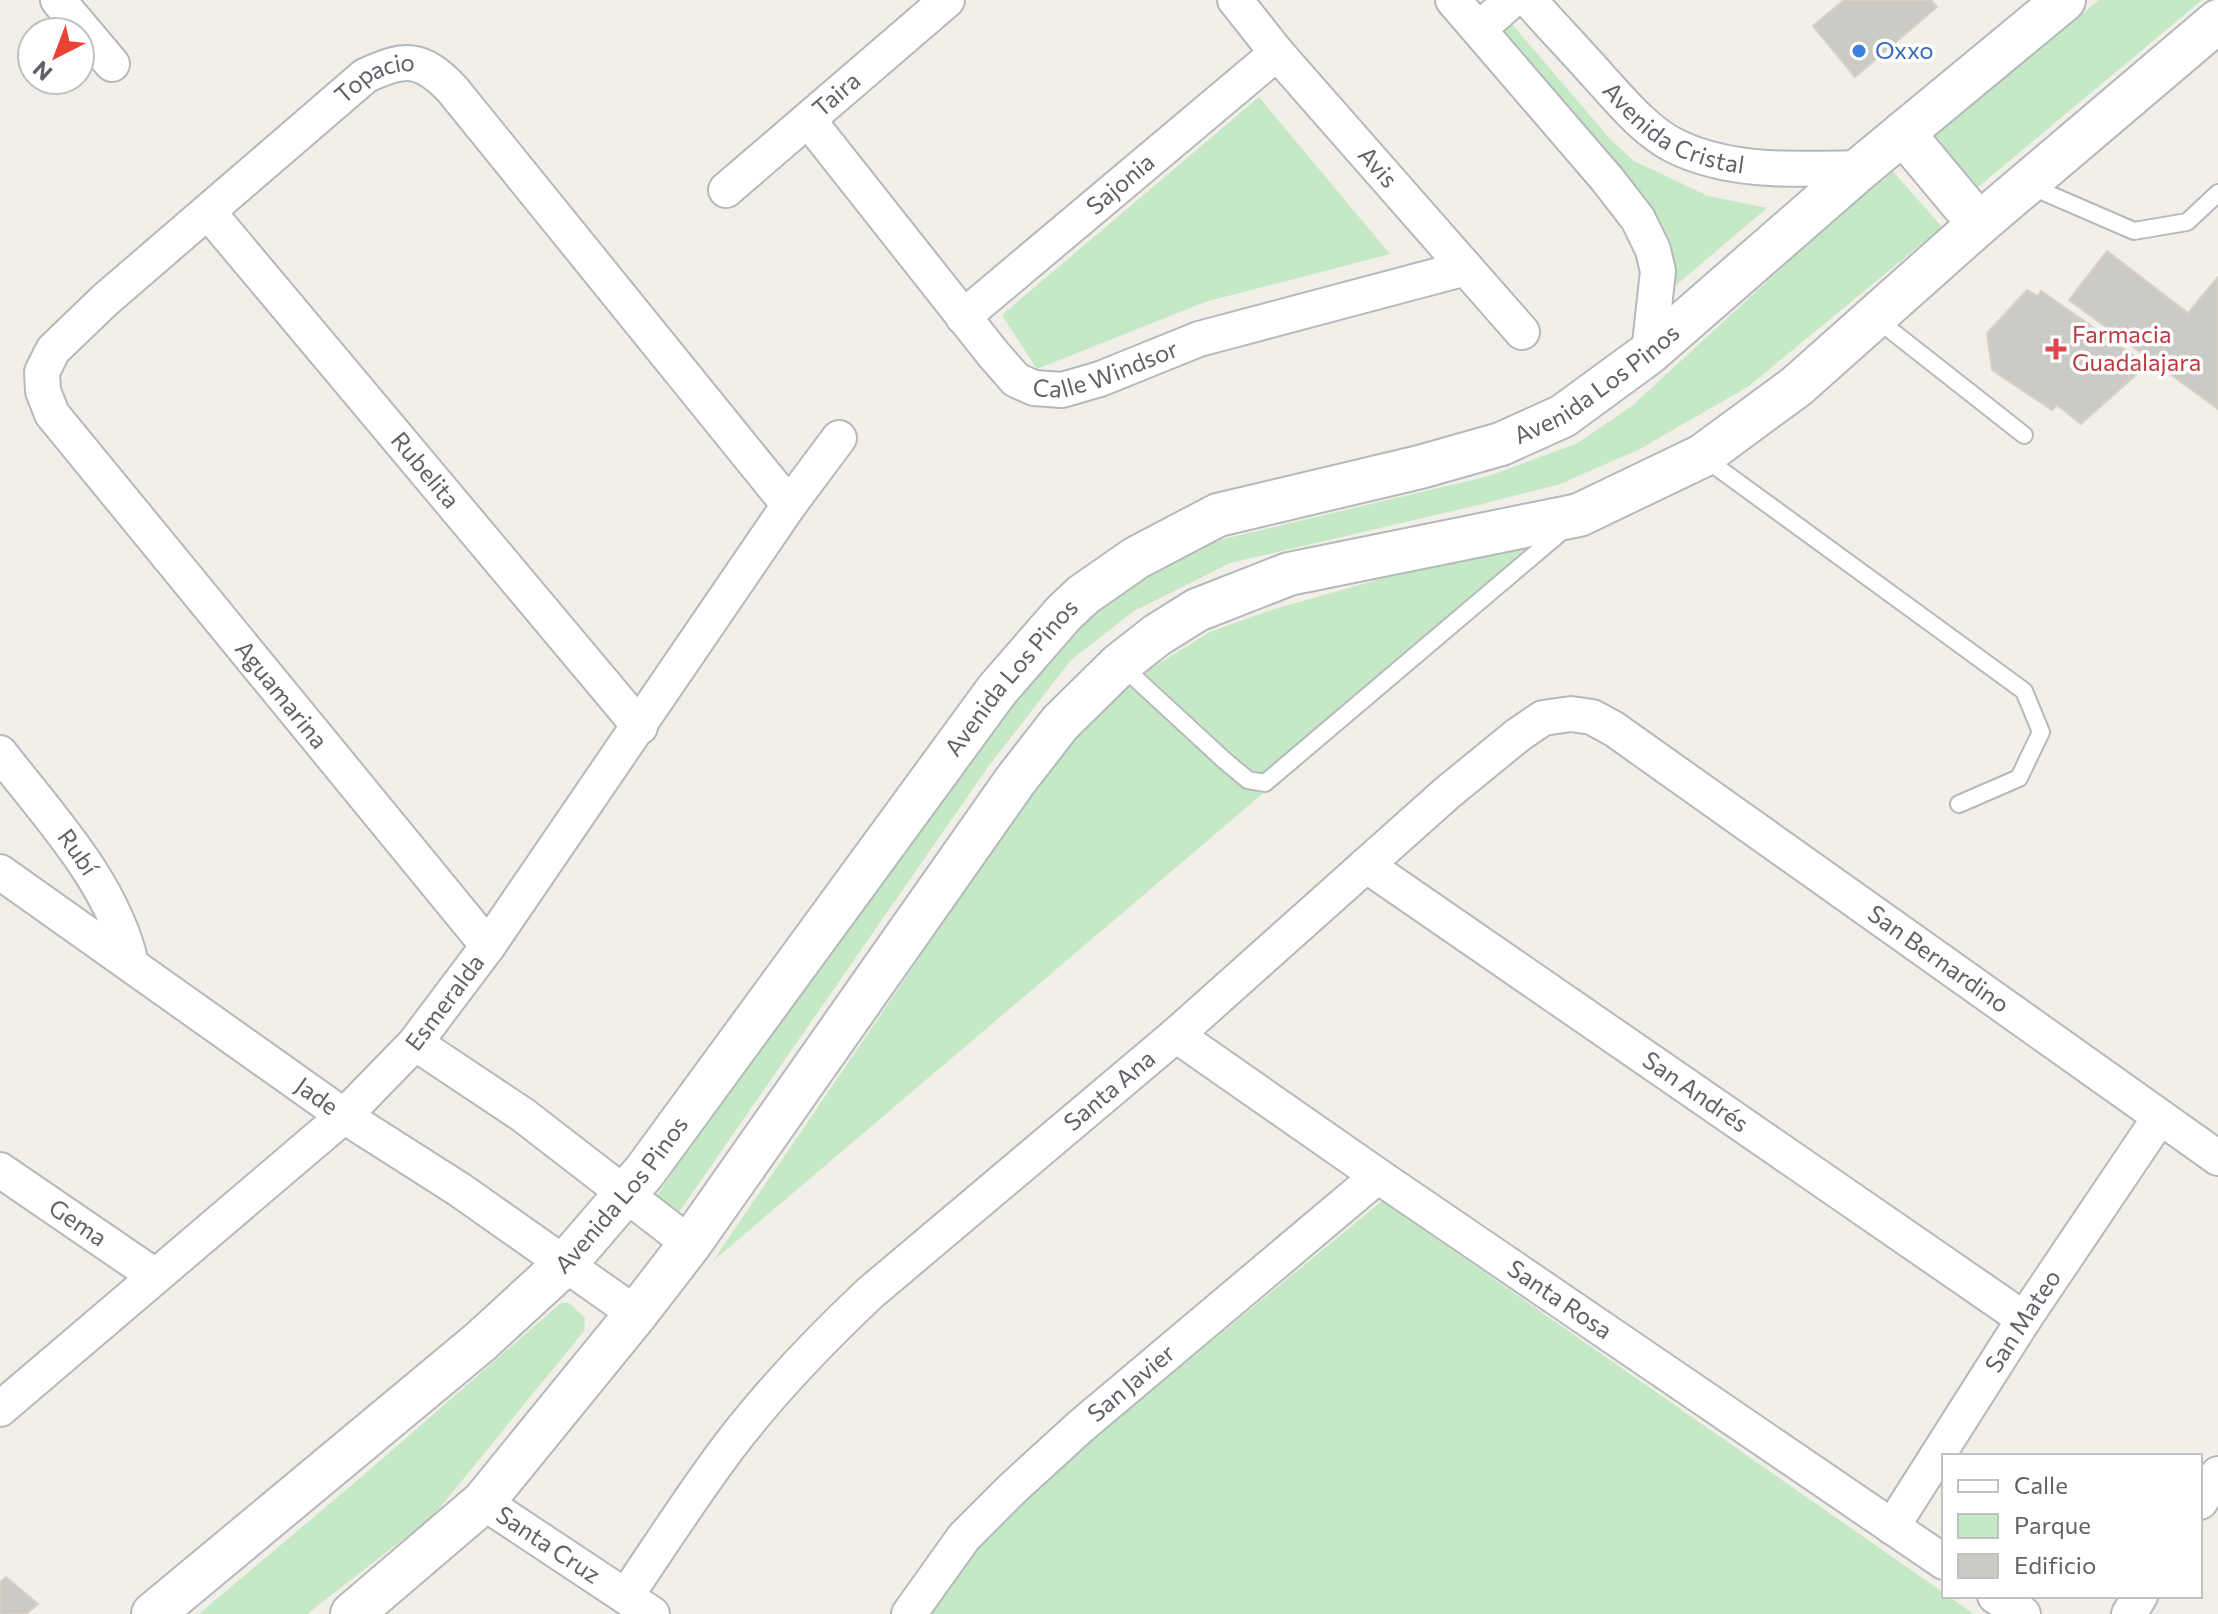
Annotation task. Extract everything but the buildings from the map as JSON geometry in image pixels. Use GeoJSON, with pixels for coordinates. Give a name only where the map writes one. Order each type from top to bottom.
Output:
{"type":"FeatureCollection","features":[{"type":"Feature","properties":{"kind":"street"},"geometry":{"type":"LineString","coordinates":[[58,0],[112,64]]}},
{"type":"Feature","properties":{"kind":"street","name":"Taira"},"geometry":{"type":"LineString","coordinates":[[726,190],[947,0]]}},
{"type":"Feature","properties":{"kind":"street","name":"Avis"},"geometry":{"type":"LineString","coordinates":[[1235,0],[1277,53],[1522,332]]}},
{"type":"Feature","properties":{"kind":"street"},"geometry":{"type":"LineString","coordinates":[[1453,0],[1629,204],[1647,236],[1658,271],[1649,353]]}},
{"type":"Feature","properties":{"kind":"street"},"geometry":{"type":"LineString","coordinates":[[1479,29],[1512,0]]}},
{"type":"Feature","properties":{"kind":"street","name":"Avenida Cristal"},"geometry":{"type":"LineString","coordinates":[[1529,0],[1629,110],[1673,145],[1707,159],[1745,166],[1861,168]]}},
{"type":"Feature","properties":{"kind":"street","name":"Avenida Los Pinos"},"geometry":{"type":"LineString","coordinates":[[153,1614],[480,1342],[566,1263],[645,1171],[997,690],[1083,595],[1136,558],[1209,518],[1240,508],[1420,467],[1532,432],[1577,407],[1649,353],[1861,168],[2064,0]]}},
{"type":"Feature","properties":{"kind":"street"},"geometry":{"type":"LineString","coordinates":[[352,1614],[483,1502],[636,1314],[690,1244],[1015,781],[1060,723],[1120,664],[1157,635],[1197,610],[1289,574],[1579,515],[1702,456],[1797,386],[1979,224],[2218,21]]}},
{"type":"Feature","properties":{"kind":"street","name":"Sajonia"},"geometry":{"type":"LineString","coordinates":[[963,317],[1277,53]]}},
{"type":"Feature","properties":{"kind":"street","name":"Topacio"},"geometry":{"type":"LineString","coordinates":[[75,445],[52,414],[43,391],[42,372],[53,350],[105,300],[365,76],[389,65],[407,62],[422,65],[438,74],[452,89],[789,505]]}},
{"type":"Feature","properties":{"kind":"street","name":"Calle Windsor"},"geometry":{"type":"LineString","coordinates":[[809,121],[1016,380],[1034,388],[1062,390],[1100,379],[1199,339],[1466,268]]}},
{"type":"Feature","properties":{"kind":"street"},"geometry":{"type":"LineString","coordinates":[[1903,133],[1979,224]]}},
{"type":"Feature","properties":{"kind":"street","name":"Rubelita"},"geometry":{"type":"LineString","coordinates":[[209,213],[640,727]]}},
{"type":"Feature","properties":{"kind":"street","name":"Esmeralda"},"geometry":{"type":"LineString","coordinates":[[0,1409],[344,1116],[415,1043],[488,946],[789,505],[839,438]]}},
{"type":"Feature","properties":{"kind":"street","name":"Aguamarina"},"geometry":{"type":"LineString","coordinates":[[75,445],[488,946]]}},
{"type":"Feature","properties":{"kind":"street","name":"Santa Ana"},"geometry":{"type":"LineString","coordinates":[[639,1605],[729,1446],[807,1353],[870,1293],[1176,1035],[1447,793],[1543,718],[1571,714],[1592,717],[1660,760]]}},
{"type":"Feature","properties":{"kind":"street","name":"Rubí"},"geometry":{"type":"LineString","coordinates":[[0,753],[91,872],[125,936],[131,963]]}},
{"type":"Feature","properties":{"kind":"street","name":"San Bernardino"},"geometry":{"type":"LineString","coordinates":[[1660,760],[2218,1158]]}},
{"type":"Feature","properties":{"kind":"street","name":"San Andrés"},"geometry":{"type":"LineString","coordinates":[[1366,865],[2024,1319]]}},
{"type":"Feature","properties":{"kind":"street","name":"Jade"},"geometry":{"type":"LineString","coordinates":[[0,872],[344,1116],[460,1190],[636,1314]]}},
{"type":"Feature","properties":{"kind":"street","name":"Santa Rosa"},"geometry":{"type":"LineString","coordinates":[[1176,1035],[1942,1561]]}},
{"type":"Feature","properties":{"kind":"street"},"geometry":{"type":"LineString","coordinates":[[415,1043],[523,1115],[690,1244]]}},
{"type":"Feature","properties":{"kind":"street","name":"San Mateo"},"geometry":{"type":"LineString","coordinates":[[1892,1527],[2024,1319],[2160,1117]]}},
{"type":"Feature","properties":{"kind":"street","name":"Gema"},"geometry":{"type":"LineString","coordinates":[[0,1170],[155,1276]]}},
{"type":"Feature","properties":{"kind":"street","name":"San Javier"},"geometry":{"type":"LineString","coordinates":[[909,1614],[964,1537],[1012,1489],[1081,1426],[1378,1176]]}},
{"type":"Feature","properties":{"kind":"street"},"geometry":{"type":"LineString","coordinates":[[2202,1499],[2218,1474]]}},
{"type":"Feature","properties":{"kind":"street","name":"Santa Cruz"},"geometry":{"type":"LineString","coordinates":[[483,1502],[639,1605]]}},
{"type":"Feature","properties":{"kind":"street"},"geometry":{"type":"LineString","coordinates":[[1998,1598],[2023,1614]]}},
{"type":"Feature","properties":{"kind":"lane"},"geometry":{"type":"LineString","coordinates":[[2026,184],[2134,231],[2187,222],[2218,193]]}},
{"type":"Feature","properties":{"kind":"lane"},"geometry":{"type":"LineString","coordinates":[[1874,317],[2024,435]]}},
{"type":"Feature","properties":{"kind":"lane"},"geometry":{"type":"LineString","coordinates":[[1702,456],[2024,691],[2041,732],[2019,778],[1959,804]]}},
{"type":"Feature","properties":{"kind":"lane"},"geometry":{"type":"LineString","coordinates":[[1120,664],[1248,780],[1265,783],[1552,543],[1579,515]]}},
{"type":"Feature","properties":{"kind":"green space"},"geometry":{"type":"Polygon","coordinates":[[[2099,0],[2202,0],[1978,187],[1934,136],[2099,0]]]}},
{"type":"Feature","properties":{"kind":"green space"},"geometry":{"type":"Polygon","coordinates":[[[1510,22],[1611,140],[1634,161],[1708,196],[1767,208],[1662,297],[1665,251],[1495,37],[1510,22]]]}},
{"type":"Feature","properties":{"kind":"green space"},"geometry":{"type":"Polygon","coordinates":[[[1259,97],[1390,254],[1205,302],[1037,369],[1002,315],[1259,97]]]}},
{"type":"Feature","properties":{"kind":"green space"},"geometry":{"type":"Polygon","coordinates":[[[1890,168],[1942,227],[1749,386],[1640,449],[1560,484],[1230,563],[1134,611],[1071,660],[988,767],[679,1212],[657,1195],[971,744],[1061,634],[1128,580],[1219,540],[1489,476],[1578,443],[1633,405],[1890,168]]]}},
{"type":"Feature","properties":{"kind":"green space"},"geometry":{"type":"Polygon","coordinates":[[[1519,547],[1547,552],[713,1261],[1033,791],[1096,714],[1135,678],[1210,632],[1271,610],[1384,578],[1519,547]]]}},
{"type":"Feature","properties":{"kind":"green space"},"geometry":{"type":"Polygon","coordinates":[[[1382,1201],[1942,1592],[1942,1598],[1951,1598],[1974,1614],[932,1614],[1003,1513],[1382,1201]]]}},
{"type":"Feature","properties":{"kind":"green space"},"geometry":{"type":"Polygon","coordinates":[[[561,1303],[569,1303],[585,1318],[584,1331],[433,1516],[307,1614],[199,1614],[366,1473],[561,1303]]]}},
{"type":"Feature","properties":{"kind":"place","name":"Oxxo"},"geometry":{"type":"Point","coordinates":[1859,51]}},
{"type":"Feature","properties":{"kind":"place","name":"Farmacia Guadalajara"},"geometry":{"type":"Point","coordinates":[2056,349]}}]}
